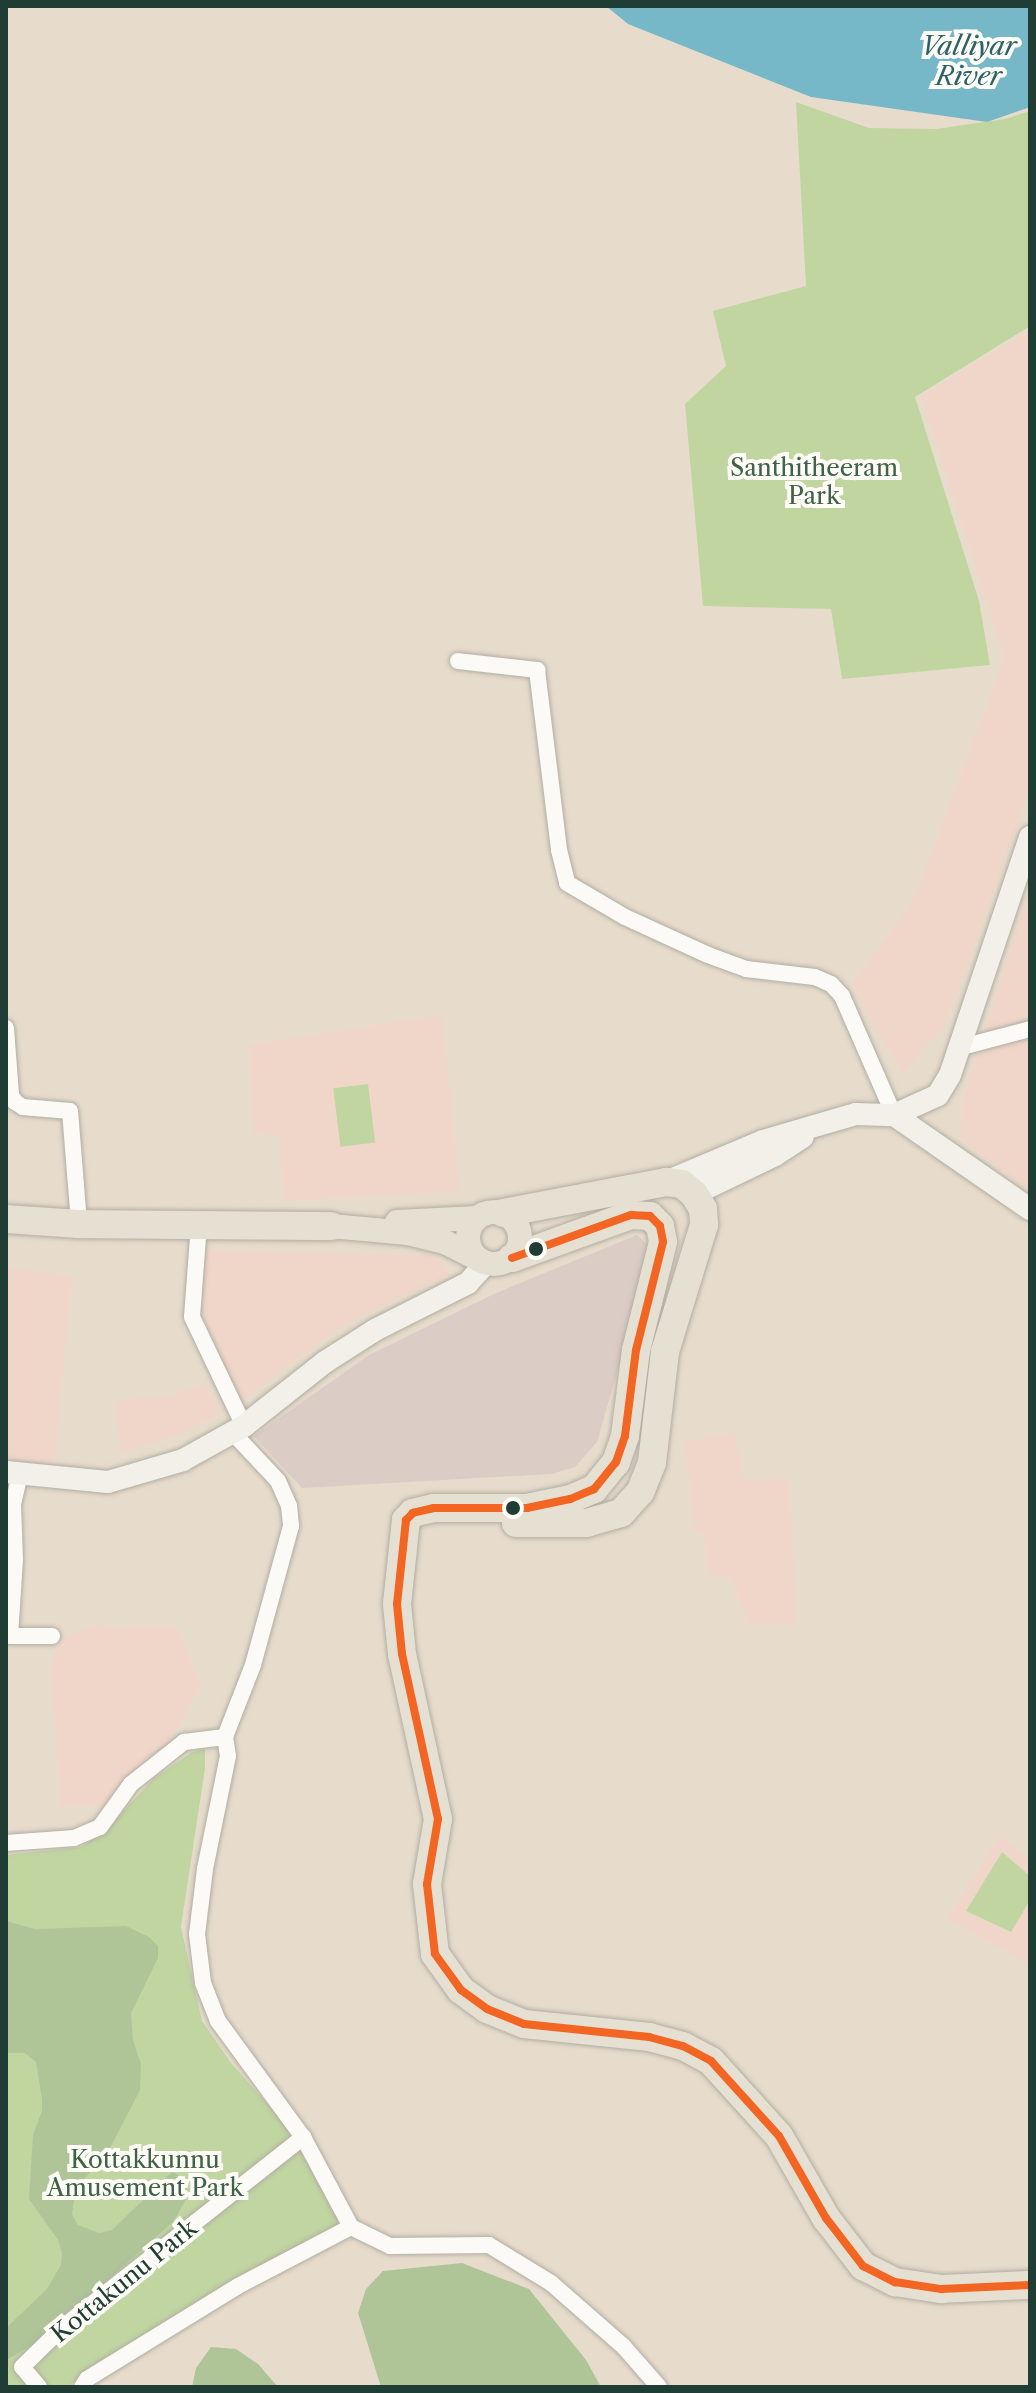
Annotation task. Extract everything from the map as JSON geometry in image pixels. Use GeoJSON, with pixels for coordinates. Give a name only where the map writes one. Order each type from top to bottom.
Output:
{"type":"FeatureCollection","features":[{"type":"Feature","properties":{"kind":"highway"},"geometry":{"type":"LineString","coordinates":[[402,1546],[420,1524],[447,1519],[587,1523],[621,1513],[640,1492],[652,1463],[665,1352],[704,1225],[703,1209],[694,1194],[682,1184],[666,1182],[490,1216]]}},
{"type":"Feature","properties":{"kind":"highway"},"geometry":{"type":"LineString","coordinates":[[492,1260],[631,1215],[650,1216],[660,1226],[663,1242],[636,1350],[625,1436],[616,1462],[594,1489],[570,1499],[527,1508],[434,1508],[413,1513],[406,1520],[397,1604],[402,1654],[438,1819],[427,1884],[435,1954],[447,1974],[487,2009],[524,2024],[649,2037],[683,2046],[711,2061],[779,2136],[826,2218],[863,2266],[895,2282],[941,2289],[1030,2285]]}},
{"type":"Feature","properties":{"kind":"highway"},"geometry":{"type":"LineString","coordinates":[[6,1219],[79,1224],[331,1226]]}},
{"type":"Feature","properties":{"kind":"main road"},"geometry":{"type":"LineString","coordinates":[[666,1182],[763,1141],[856,1114],[894,1115],[938,1095],[962,1047],[1030,837]]}},
{"type":"Feature","properties":{"kind":"main road"},"geometry":{"type":"LineString","coordinates":[[894,1115],[1030,1209]]}},
{"type":"Feature","properties":{"kind":"main road"},"geometry":{"type":"LineString","coordinates":[[694,1194],[775,1155],[821,1125]]}},
{"type":"Feature","properties":{"kind":"main road"},"geometry":{"type":"LineString","coordinates":[[13,1473],[108,1482],[183,1460],[238,1430],[325,1362],[375,1330],[468,1283],[492,1260],[518,1251],[520,1233],[517,1224],[490,1216],[331,1226]]}},
{"type":"Feature","properties":{"kind":"main road"},"geometry":{"type":"LineString","coordinates":[[490,1216],[468,1239],[492,1260]]}},
{"type":"Feature","properties":{"kind":"main road"},"geometry":{"type":"LineString","coordinates":[[331,1226],[408,1233],[445,1242],[492,1260]]}},
{"type":"Feature","properties":{"kind":"street"},"geometry":{"type":"LineString","coordinates":[[458,661],[537,670],[559,850],[567,883],[625,917],[708,955],[746,969],[815,977],[831,984],[842,996],[894,1115]]}},
{"type":"Feature","properties":{"kind":"street"},"geometry":{"type":"LineString","coordinates":[[6,1028],[11,1095],[15,1102],[23,1107],[70,1111],[79,1224]]}},
{"type":"Feature","properties":{"kind":"street"},"geometry":{"type":"LineString","coordinates":[[962,1047],[1030,1029]]}},
{"type":"Feature","properties":{"kind":"street"},"geometry":{"type":"LineString","coordinates":[[199,1224],[192,1317],[238,1430],[278,1481],[289,1506],[291,1526],[253,1665],[225,1737],[228,1756],[205,1869],[197,1934],[203,1983],[218,2021],[303,2137],[351,2227],[390,2246],[489,2245],[551,2283],[624,2347],[659,2387]]}},
{"type":"Feature","properties":{"kind":"street"},"geometry":{"type":"LineString","coordinates":[[13,1473],[15,1559],[10,1636],[52,1636]]}},
{"type":"Feature","properties":{"kind":"street"},"geometry":{"type":"LineString","coordinates":[[6,1843],[74,1838],[100,1827],[131,1784],[184,1742],[225,1737]]}},
{"type":"Feature","properties":{"kind":"street","name":"Kottakunu Park"},"geometry":{"type":"LineString","coordinates":[[39,2387],[22,2367],[64,2326],[303,2137]]}},
{"type":"Feature","properties":{"kind":"street"},"geometry":{"type":"LineString","coordinates":[[82,2387],[87,2379],[238,2286],[351,2227]]}},
{"type":"Feature","properties":{"kind":"shaded area"},"geometry":{"type":"Polygon","coordinates":[[[1030,330],[1030,790],[944,1027],[902,1073],[851,985],[912,903],[1005,657],[920,396],[1030,330]]]}},
{"type":"Feature","properties":{"kind":"shaded area"},"geometry":{"type":"Polygon","coordinates":[[[1030,886],[1030,1193],[960,1138],[962,1102],[1030,886]]]}},
{"type":"Feature","properties":{"kind":"shaded area"},"geometry":{"type":"Polygon","coordinates":[[[443,1014],[459,1191],[284,1201],[279,1136],[254,1134],[249,1045],[443,1014]]]}},
{"type":"Feature","properties":{"kind":"shaded area"},"geometry":{"type":"Polygon","coordinates":[[[637,1235],[649,1246],[649,1261],[597,1442],[575,1467],[551,1474],[302,1488],[254,1436],[369,1355],[496,1293],[637,1235]]]}},
{"type":"Feature","properties":{"kind":"shaded area"},"geometry":{"type":"Polygon","coordinates":[[[201,1250],[437,1256],[449,1275],[348,1322],[240,1402],[199,1304],[201,1250]]]}},
{"type":"Feature","properties":{"kind":"shaded area"},"geometry":{"type":"Polygon","coordinates":[[[6,1267],[72,1276],[54,1466],[6,1462],[6,1267]]]}},
{"type":"Feature","properties":{"kind":"shaded area"},"geometry":{"type":"Polygon","coordinates":[[[207,1384],[222,1413],[183,1434],[121,1453],[114,1401],[166,1396],[207,1384]]]}},
{"type":"Feature","properties":{"kind":"shaded area"},"geometry":{"type":"Polygon","coordinates":[[[734,1432],[744,1479],[789,1480],[797,1624],[749,1625],[730,1577],[708,1575],[704,1535],[694,1529],[685,1442],[734,1432]]]}},
{"type":"Feature","properties":{"kind":"shaded area"},"geometry":{"type":"Polygon","coordinates":[[[101,1624],[120,1628],[176,1626],[201,1686],[164,1752],[109,1806],[61,1807],[51,1670],[60,1638],[101,1624]]]}},
{"type":"Feature","properties":{"kind":"shaded area"},"geometry":{"type":"Polygon","coordinates":[[[1000,1836],[1030,1858],[1030,1965],[947,1918],[1000,1836]]]}},
{"type":"Feature","properties":{"kind":"green space","name":"Santhitheeram Park"},"geometry":{"type":"Polygon","coordinates":[[[796,102],[869,128],[936,129],[1005,119],[1030,111],[1030,326],[915,397],[979,601],[990,665],[842,679],[831,609],[703,606],[685,404],[726,366],[713,311],[806,286],[796,102]]]}},
{"type":"Feature","properties":{"kind":"green space"},"geometry":{"type":"Polygon","coordinates":[[[368,1084],[375,1143],[340,1147],[333,1088],[368,1084]]]}},
{"type":"Feature","properties":{"kind":"green space","name":"Kottakkunnu Amusement Park"},"geometry":{"type":"Polygon","coordinates":[[[205,1749],[205,1768],[181,1927],[202,2021],[231,2063],[299,2140],[346,2226],[168,2320],[67,2387],[6,2387],[6,1855],[81,1847],[104,1832],[153,1779],[192,1752],[205,1749]]]}},
{"type":"Feature","properties":{"kind":"green space"},"geometry":{"type":"Polygon","coordinates":[[[1002,1852],[1030,1876],[1030,1900],[1011,1932],[966,1911],[1002,1852]]]}},
{"type":"Feature","properties":{"kind":"green space"},"geometry":{"type":"Polygon","coordinates":[[[6,1921],[35,1929],[126,1926],[149,1937],[158,1946],[158,1958],[131,2013],[133,2040],[141,2064],[140,2090],[110,2148],[76,2189],[72,2214],[78,2225],[99,2233],[112,2230],[172,2172],[183,2177],[187,2189],[185,2201],[173,2222],[36,2343],[6,2360],[6,2328],[47,2289],[61,2265],[62,2253],[58,2240],[29,2199],[33,2135],[42,2111],[42,2099],[36,2062],[25,2053],[6,2053],[6,1921]]]}},
{"type":"Feature","properties":{"kind":"green space"},"geometry":{"type":"Polygon","coordinates":[[[462,2263],[529,2289],[586,2360],[601,2387],[381,2387],[358,2313],[366,2289],[383,2271],[462,2263]]]}},
{"type":"Feature","properties":{"kind":"green space"},"geometry":{"type":"Polygon","coordinates":[[[211,2347],[236,2349],[258,2364],[278,2387],[192,2387],[196,2368],[211,2347]]]}},
{"type":"Feature","properties":{"kind":"water","name":"Valliyar River"},"geometry":{"type":"Polygon","coordinates":[[[606,6],[1030,6],[1030,107],[987,122],[811,97],[628,24],[606,6]]]}},
{"type":"Feature","properties":{"kind":"transit line"},"geometry":{"type":"LineString","coordinates":[[512,1258],[631,1215],[650,1216],[660,1226],[663,1242],[636,1350],[625,1436],[616,1462],[594,1489],[570,1499],[527,1508],[434,1508],[413,1513],[406,1520],[397,1604],[402,1654],[438,1819],[427,1884],[435,1954],[461,1990],[487,2009],[524,2024],[649,2037],[683,2046],[711,2061],[779,2136],[826,2218],[863,2266],[895,2282],[941,2289],[1030,2285]]}}]}
